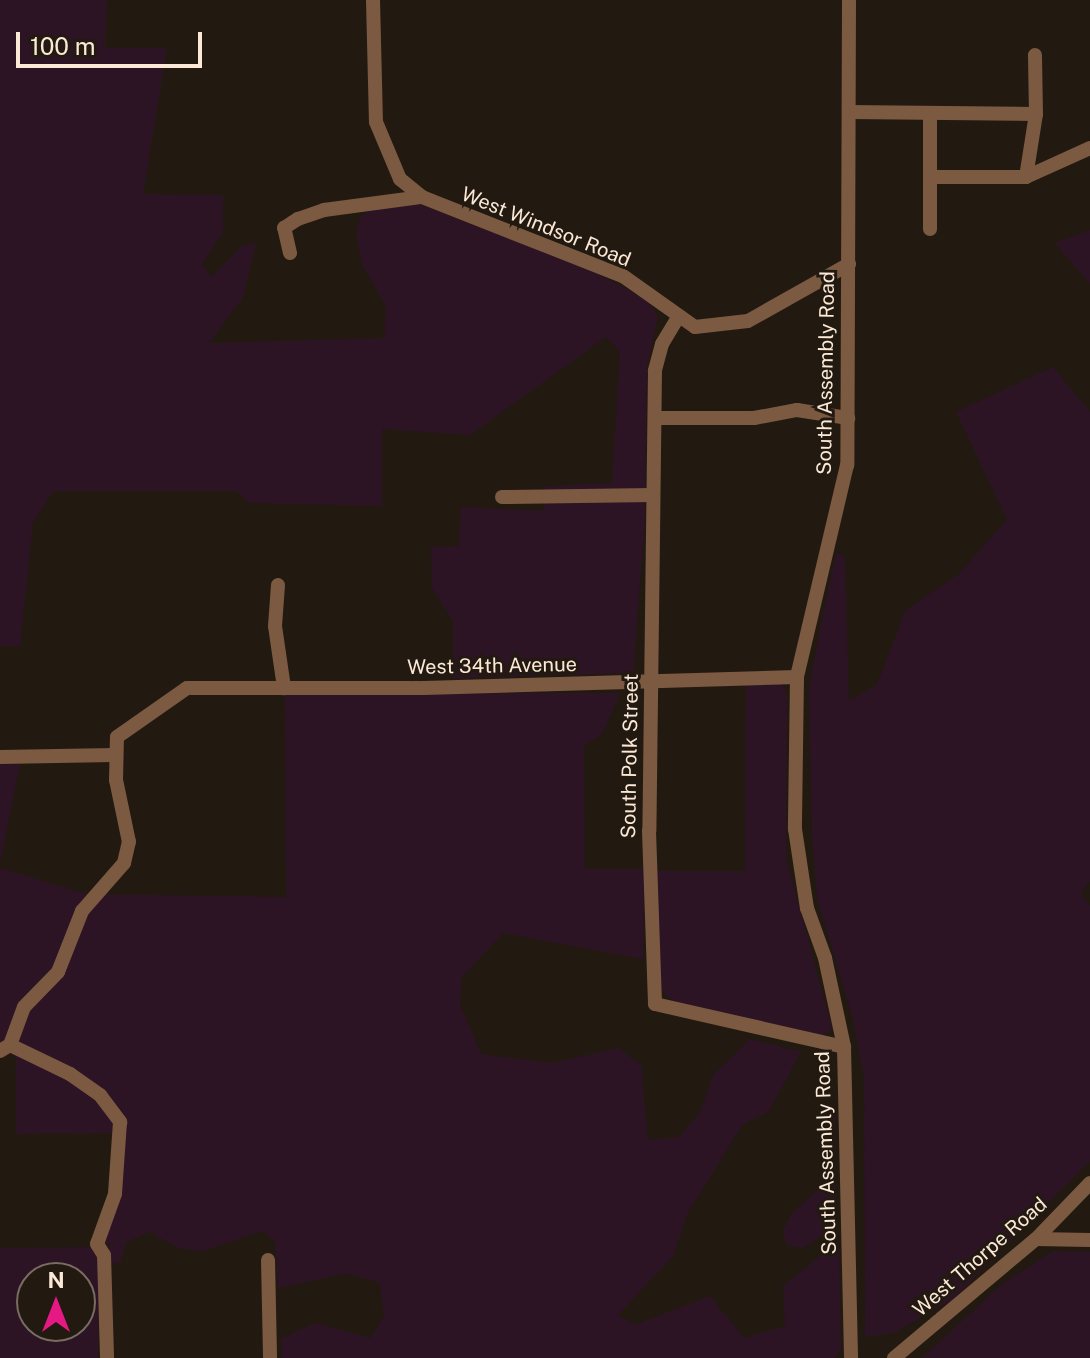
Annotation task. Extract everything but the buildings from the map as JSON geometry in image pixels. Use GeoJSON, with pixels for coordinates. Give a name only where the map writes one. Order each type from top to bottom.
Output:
{"type":"FeatureCollection","features":[{"type":"Feature","properties":{"kind":"street","name":"West Windsor Road"},"geometry":{"type":"LineString","coordinates":[[373,0],[376,122],[400,179],[422,197],[623,276],[677,319],[713,328],[748,321],[849,264]]}},
{"type":"Feature","properties":{"kind":"street","name":"South Assembly Road"},"geometry":{"type":"LineString","coordinates":[[849,0],[848,418],[837,526],[808,614],[797,677],[799,868],[844,1047],[851,1358]]}},
{"type":"Feature","properties":{"kind":"street"},"geometry":{"type":"LineString","coordinates":[[1026,177],[1036,114],[1035,55]]}},
{"type":"Feature","properties":{"kind":"street"},"geometry":{"type":"LineString","coordinates":[[849,112],[1036,114]]}},
{"type":"Feature","properties":{"kind":"street"},"geometry":{"type":"LineString","coordinates":[[930,113],[930,229]]}},
{"type":"Feature","properties":{"kind":"street"},"geometry":{"type":"LineString","coordinates":[[930,177],[1026,177],[1090,148]]}},
{"type":"Feature","properties":{"kind":"street"},"geometry":{"type":"LineString","coordinates":[[290,253],[284,228],[298,219],[324,210],[422,197]]}},
{"type":"Feature","properties":{"kind":"street","name":"South Polk Street"},"geometry":{"type":"LineString","coordinates":[[677,319],[662,344],[655,371],[649,956],[655,1004],[844,1047]]}},
{"type":"Feature","properties":{"kind":"street"},"geometry":{"type":"LineString","coordinates":[[656,418],[754,418],[797,410],[848,418]]}},
{"type":"Feature","properties":{"kind":"street"},"geometry":{"type":"LineString","coordinates":[[502,497],[653,495]]}},
{"type":"Feature","properties":{"kind":"street"},"geometry":{"type":"LineString","coordinates":[[278,585],[275,626],[284,688]]}},
{"type":"Feature","properties":{"kind":"street","name":"West 34th Avenue"},"geometry":{"type":"LineString","coordinates":[[114,755],[117,737],[126,726],[187,688],[651,683],[797,677]]}},
{"type":"Feature","properties":{"kind":"street"},"geometry":{"type":"LineString","coordinates":[[0,757],[114,755],[129,842],[124,863],[82,911],[58,972],[24,1007],[5,1048],[70,1074],[100,1095],[120,1122],[115,1194],[98,1238],[104,1255],[107,1358]]}},
{"type":"Feature","properties":{"kind":"street","name":"West Thorpe Road"},"geometry":{"type":"LineString","coordinates":[[894,1358],[1036,1239],[1090,1183]]}},
{"type":"Feature","properties":{"kind":"street"},"geometry":{"type":"LineString","coordinates":[[1036,1239],[1090,1240]]}},
{"type":"Feature","properties":{"kind":"street"},"geometry":{"type":"LineString","coordinates":[[268,1260],[270,1358]]}},
{"type":"Feature","properties":{"kind":"shaded area"},"geometry":{"type":"Polygon","coordinates":[[[0,0],[107,0],[105,48],[167,48],[143,194],[223,195],[223,232],[202,264],[212,277],[241,246],[256,243],[243,297],[209,343],[384,338],[386,306],[362,264],[356,234],[360,218],[373,206],[416,203],[579,264],[647,300],[658,316],[647,367],[645,519],[633,673],[453,678],[453,621],[432,588],[431,547],[459,546],[461,507],[543,511],[544,486],[612,483],[620,352],[606,337],[470,435],[382,429],[382,506],[249,503],[236,491],[54,491],[33,522],[20,646],[0,646],[0,0]]]}},
{"type":"Feature","properties":{"kind":"shaded area"},"geometry":{"type":"Polygon","coordinates":[[[1090,230],[1090,284],[1055,243],[1090,230]]]}},
{"type":"Feature","properties":{"kind":"shaded area"},"geometry":{"type":"Polygon","coordinates":[[[1053,367],[1090,412],[1090,881],[1080,893],[1090,906],[1090,1161],[953,1299],[894,1333],[865,1337],[864,1079],[853,1019],[817,898],[812,834],[809,689],[820,628],[836,553],[845,557],[849,701],[877,685],[905,611],[960,573],[1007,519],[956,412],[1053,367]]]}},
{"type":"Feature","properties":{"kind":"shaded area"},"geometry":{"type":"Polygon","coordinates":[[[746,684],[782,684],[787,694],[786,858],[832,1029],[823,1036],[678,1003],[666,996],[656,978],[653,871],[745,871],[746,684]]]}},
{"type":"Feature","properties":{"kind":"shaded area"},"geometry":{"type":"Polygon","coordinates":[[[285,693],[620,693],[602,734],[584,745],[585,869],[644,869],[643,959],[503,933],[462,977],[460,1005],[481,1054],[553,1063],[618,1048],[641,1065],[648,1140],[679,1137],[701,1111],[713,1075],[750,1039],[801,1052],[769,1111],[743,1124],[687,1214],[673,1256],[618,1315],[635,1325],[710,1296],[744,1338],[785,1326],[783,1286],[839,1241],[841,1348],[835,1358],[282,1358],[281,1339],[315,1323],[371,1338],[384,1316],[380,1283],[348,1273],[278,1288],[275,1242],[263,1231],[203,1251],[178,1248],[150,1232],[126,1242],[120,1263],[107,1263],[110,1243],[99,1248],[98,1358],[0,1358],[0,1248],[99,1247],[122,1133],[16,1134],[16,1052],[0,1044],[0,868],[86,894],[286,897],[285,693]]]}},
{"type":"Feature","properties":{"kind":"shaded area"},"geometry":{"type":"Polygon","coordinates":[[[20,764],[0,864],[0,765],[20,764]]]}},
{"type":"Feature","properties":{"kind":"shaded area"},"geometry":{"type":"Polygon","coordinates":[[[835,1113],[837,1225],[803,1248],[787,1245],[782,1232],[791,1215],[821,1186],[827,1129],[835,1113]]]}},
{"type":"Feature","properties":{"kind":"shaded area"},"geometry":{"type":"Polygon","coordinates":[[[1054,1251],[1090,1252],[1090,1358],[922,1358],[1003,1283],[1054,1251]]]}}]}
